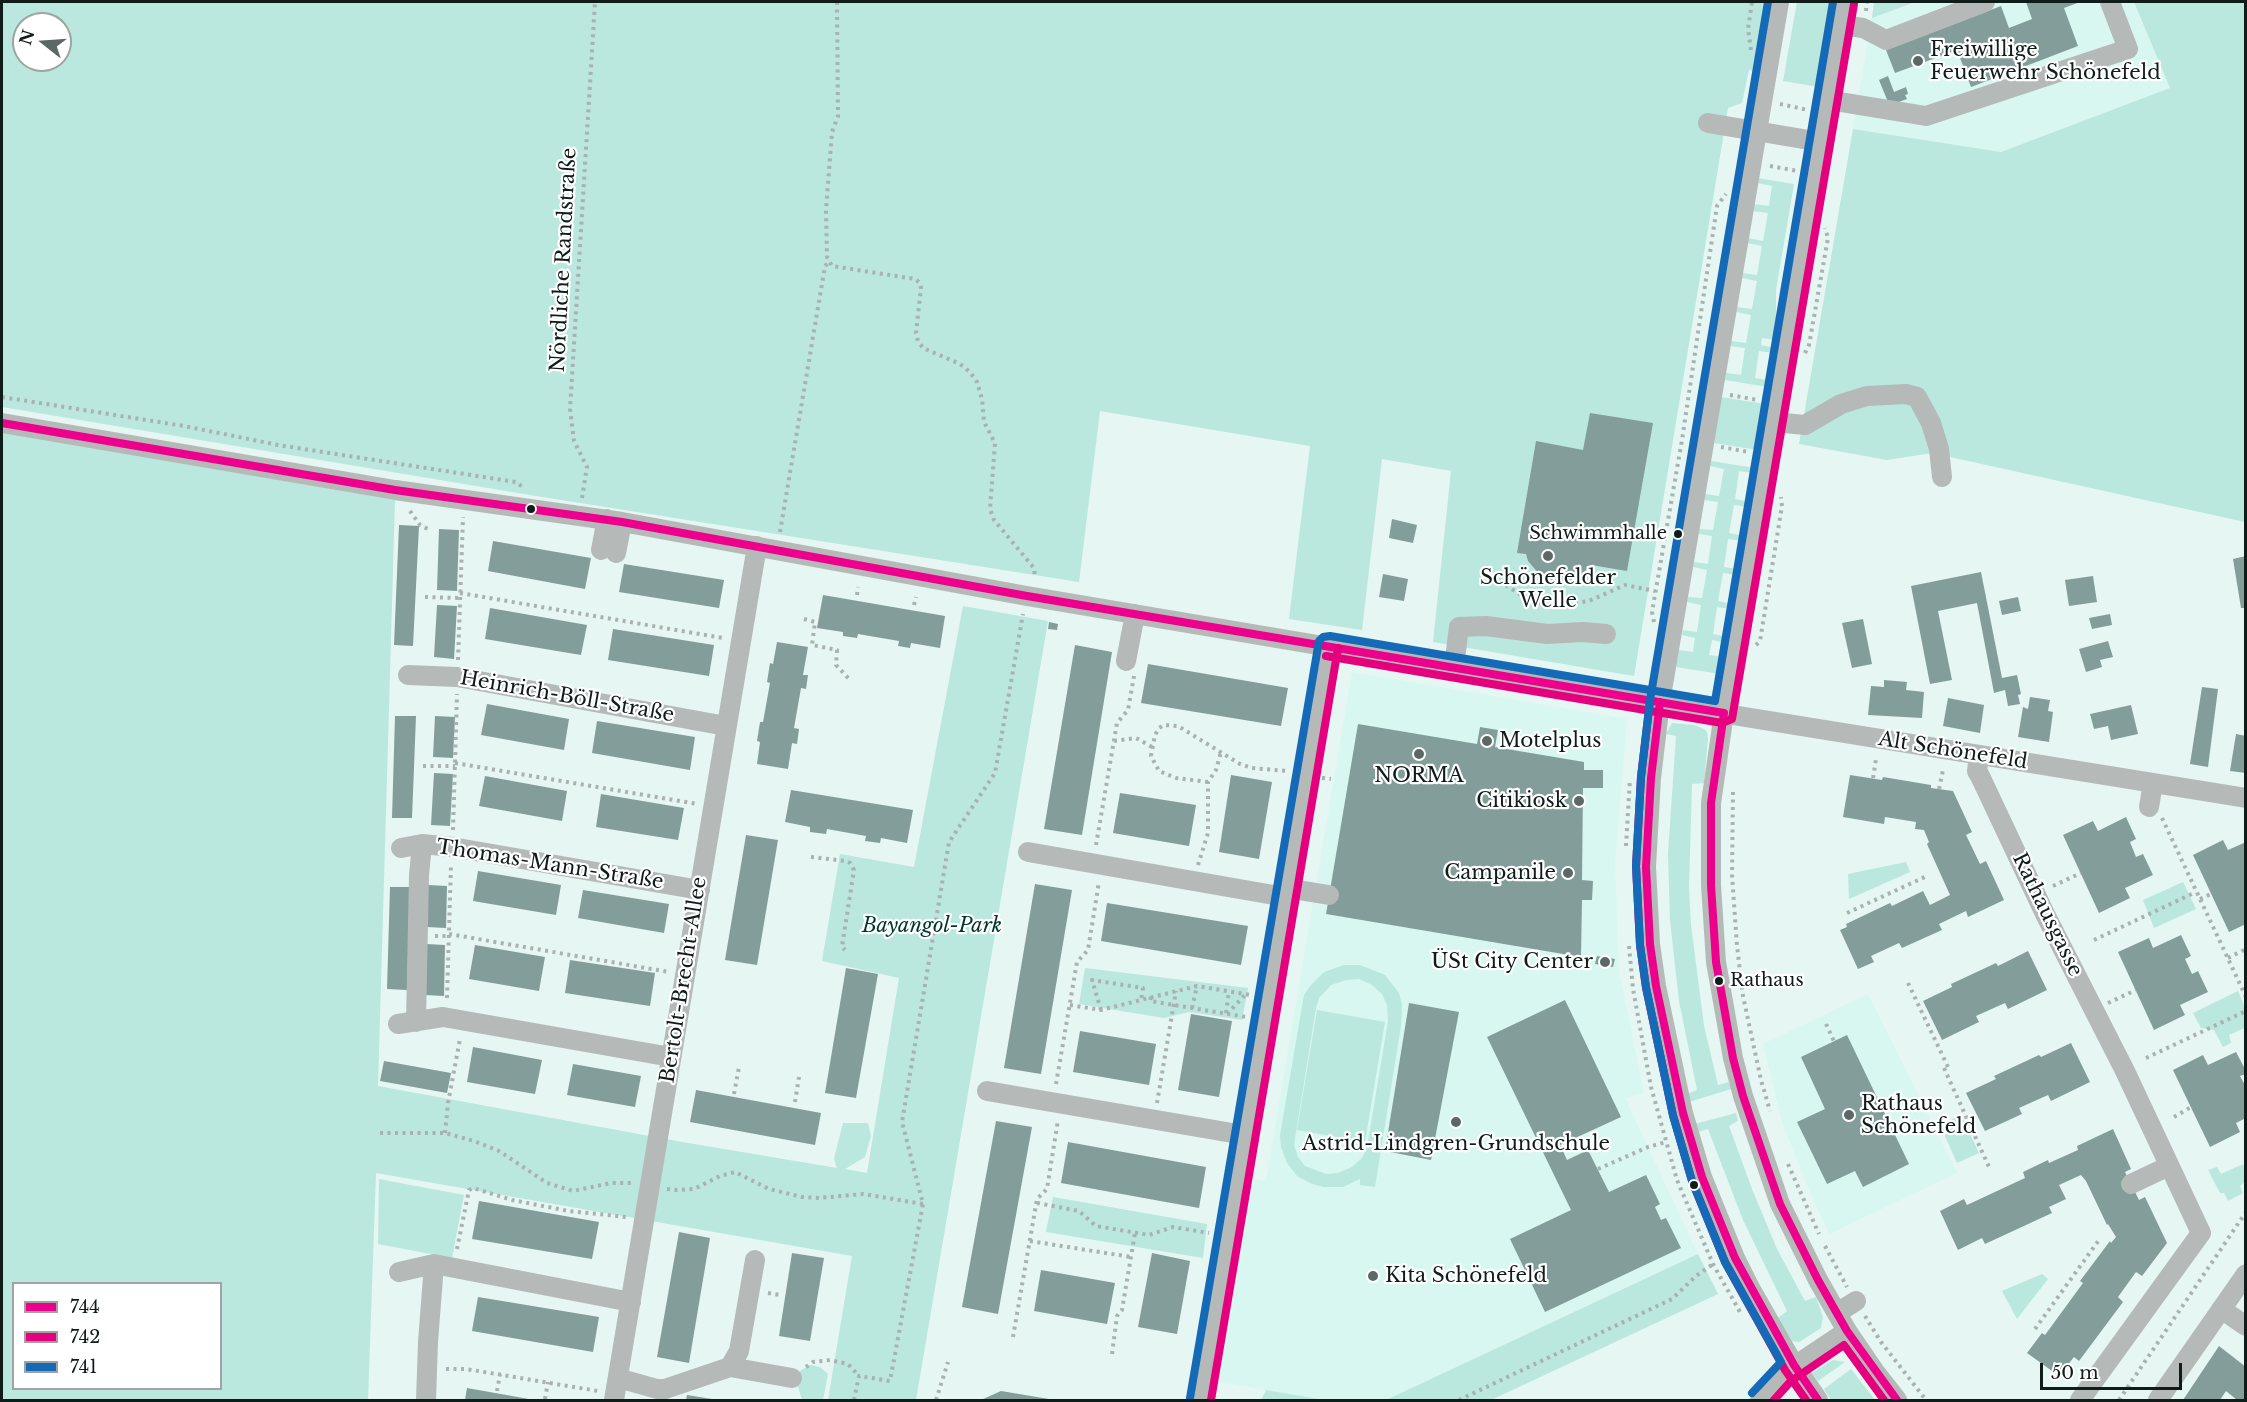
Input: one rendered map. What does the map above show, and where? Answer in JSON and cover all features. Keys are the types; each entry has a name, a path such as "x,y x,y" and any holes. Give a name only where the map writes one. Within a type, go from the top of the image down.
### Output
{"street":[{"path":"1779,2 1660,702 1651,778 1646,867 1650,944 1663,1020 1683,1113 1702,1177 1735,1258 1794,1365 1818,1401"},
{"path":"1844,2 1724,713 1711,803 1711,885 1716,962 1724,1018 1743,1096 1780,1204 1847,1331 1897,1401"},
{"path":"1840,25 1863,28 1886,40 1985,2"},
{"path":"1826,106 1926,116 2128,49 2110,2"},
{"path":"1708,123 1821,142"},
{"path":"1776,412 1804,425 1841,404 1867,396 1906,394 1917,398 1925,408 1931,423 1939,449 1942,477"},
{"name":"Alt Schönefeld","path":"2,423 387,489 614,521 1134,614 2246,798"},
{"path":"608,552 614,521"},
{"name":"Bertolt-Brecht-Allee","path":"607,1396 618,1378 740,642 767,548"},
{"path":"1130,668 1134,614"},
{"path":"1454,667 1459,627 1486,626 1547,634 1583,632 1606,634"},
{"path":"1200,1401 1328,646"},
{"name":"Heinrich-Böll-Straße","path":"415,675 457,677 726,726"},
{"name":"Rathausgasse","path":"1979,755 1977,771 2045,914 2126,1071 2201,1233 2080,1401"},
{"path":"2153,783 2154,810"},
{"path":"422,844 407,1023 454,1019 671,1058"},
{"name":"Thomas-Mann-Straße","path":"401,849 422,844 452,847 700,890"},
{"path":"1028,852 1195,880 1285,892 1329,895"},
{"path":"987,1091 1244,1135"},
{"path":"2131,1184 2169,1166"},
{"path":"730,1367 740,1351 755,1260"},
{"path":"399,1272 434,1264 631,1302"},
{"path":"426,1401 434,1264"},
{"path":"2158,1401 2246,1274"},
{"path":"1837,1313 1856,1301"},
{"path":"2222,1309 2246,1326"},
{"path":"1760,1401 1784,1372 1847,1331"},
{"path":"618,1378 657,1389 665,1389 730,1367 792,1378"}],"path":[{"name":"Nördliche Randstraße","path":"579,516 587,467 574,441 570,409 595,2"},
{"path":"837,2 838,116 832,132 826,210 827,257 832,266 915,279 920,283 916,333 918,341 923,348 960,364 977,382 982,399 984,422 995,442 990,509 994,520 1034,568 1036,597"},
{"path":"1762,101 1826,106"},
{"path":"1752,163 1815,174"},
{"path":"1652,612 1682,440 1717,206"},
{"path":"1809,345 1828,238"},
{"path":"767,548 825,266 829,262"},
{"path":"1690,388 1712,392 1776,412"},
{"path":"2,397 184,426 278,445 516,482 532,494"},
{"path":"1682,440 1768,455"},
{"path":"446,1133 454,1019 449,934 464,500"},
{"path":"1760,640 1782,506"},
{"path":"1493,577 1521,595 1550,607 1589,601 1625,585 1655,591"},
{"path":"856,595 858,587"},
{"path":"425,597 460,596 740,642"},
{"path":"914,605 916,597"},
{"path":"792,1378 795,1373 813,1362 830,1360 848,1364 858,1376 890,1381 923,1204 902,1122 949,842 995,773 1023,614"},
{"path":"804,619 815,622 812,645 837,650 836,665 850,680"},
{"path":"1013,1337 1037,1199 1047,1189 1070,1005 1077,962 1088,950 1114,741 1117,723 1128,710 1130,668"},
{"path":"1208,782 1176,778 1159,771 1151,756 1159,728 1170,724 1178,726 1252,768 1292,771"},
{"path":"1114,741 1136,738 1152,747"},
{"path":"1195,880 1208,833 1208,782 1216,770 1221,752"},
{"path":"1873,778 1876,759"},
{"path":"423,766 455,764 713,807"},
{"path":"1940,789 1943,770"},
{"path":"1734,790 1732,875 1737,946 1750,1030 1773,1118"},
{"path":"2154,810 2197,892 2246,997"},
{"path":"811,857 846,861 854,870 842,947 845,950"},
{"path":"2057,884 2081,873"},
{"path":"1847,913 1927,876"},
{"path":"2094,940 2197,892"},
{"path":"2200,899 2211,894"},
{"path":"449,934 685,974"},
{"path":"2228,957 2246,949"},
{"path":"1101,1010 1092,980 1143,988 1141,1000"},
{"path":"1908,983 1989,1167"},
{"path":"1070,1005 1101,1010 1197,986 1254,995"},
{"path":"1192,1008 1197,986"},
{"path":"2113,1001 2136,990"},
{"path":"1154,1120 1176,991"},
{"path":"1226,1014 1229,991"},
{"path":"1226,1014 1246,994"},
{"path":"1151,997 1150,1001 1250,1018"},
{"path":"2146,1058 2246,1011"},
{"path":"1826,1024 1834,1041"},
{"path":"734,1094 739,1067"},
{"path":"795,1102 799,1077"},
{"path":"2174,1117 2191,1107"},
{"path":"1598,1170 1648,1147 1666,1142"},
{"path":"1786,1157 1811,1219 1856,1301 1881,1342 1926,1401"},
{"path":"453,1268 469,1190 473,1188 512,1202 569,1213 617,1215 629,1218"},
{"path":"1037,1203 1079,1211 1096,1226 1135,1234 1149,1235 1173,1227 1213,1233"},
{"path":"2119,1401 2246,1212"},
{"path":"1112,1354 1117,1316 1122,1310 1135,1234"},
{"path":"2035,1329 2099,1240"},
{"path":"1030,1241 1131,1257"},
{"path":"1459,1401 1672,1299 1696,1276 1713,1264"},
{"path":"936,1401 948,1362"},
{"path":"427,1369 466,1369 500,1374 548,1382 607,1396"},
{"path":"497,1391 500,1374"},
{"path":"854,1401 858,1376"},
{"path":"545,1399 548,1382"}],"shaded area":[{"path":"1915,2 2134,2 2170,88 2001,152 1853,129 1872,18"},
{"path":"1352,672 1627,719 1615,864 1619,971 1644,1093 1625,1098 1698,1254 1386,1400 1324,1400 1220,1382 1254,1179 1266,1181"},
{"path":"1868,994 1957,1173 1829,1234 1782,1122 1763,1044"}],"green space":[{"path":"2,2 1768,2 1757,71 1749,70 1742,103 1728,108 1634,676 1433,642 1451,471 1382,459 1362,630 1289,619 1310,446 1100,411 1079,582 536,496 2,407"},
{"path":"1797,2 1834,2 1819,87 1783,81"},
{"path":"1874,2 1915,2 1872,18"},
{"path":"2134,2 2245,2 2245,522 1932,453 1887,460 1799,444 1853,129 2001,152 2170,88"},
{"path":"1758,178 1794,184 1776,290 1776,340 1762,338 1761,345 1775,348 1774,353 1759,351 1755,378 1769,380 1768,387 1725,380 1726,373 1741,375 1745,348 1730,346 1731,341 1746,343 1751,315 1736,312 1737,307 1752,309 1757,281 1742,278 1742,273 1757,275 1762,246 1747,243 1748,238 1763,241 1768,213 1753,211 1754,204 1769,206 1772,186 1757,183"},
{"path":"1721,397 1765,404 1758,450 1714,443"},
{"name":"Bayangol-Park","path":"2,432 395,500 378,1086 682,1142 837,1168 834,1159 843,1123 868,1123 871,1136 865,1157 845,1169 867,1173 899,978 822,961 840,854 914,867 963,606 1048,621 916,1400 828,1400 852,1256 376,1173 368,1400 2,1400"},
{"path":"1711,461 1755,468 1754,473 1739,471 1735,499 1749,502 1748,507 1734,505 1729,533 1744,536 1743,541 1728,539 1724,567 1738,569 1737,575 1723,573 1718,601 1732,604 1731,609 1717,607 1713,634 1727,637 1726,643 1712,640 1709,655 1723,657 1720,674 1676,667 1679,650 1693,652 1695,638 1682,635 1683,630 1697,632 1701,605 1687,602 1688,597 1702,598 1707,570 1693,567 1694,562 1708,564 1712,536 1699,534 1699,529 1713,530 1718,502 1704,500 1705,494 1719,496 1724,469 1710,466"},
{"path":"1672,723 1694,725 1707,732 1704,783 1692,784 1689,888 1691,925 1704,1026 1718,1085 1729,1082 1731,1089 1689,1102 1687,1094 1697,1090 1679,1001 1670,920 1668,854 1676,736 1666,734"},
{"path":"1906,862 1910,872 1849,899 1848,874"},
{"path":"2183,882 2196,909 2154,928 2143,900"},
{"path":"1344,965 1360,965 1385,975 1399,993 1402,1005 1401,1026 1375,1187 1360,1185 1360,1179 1343,1187 1324,1187 1312,1184 1297,1176 1287,1163 1281,1147 1280,1135 1304,995 1324,972","holes":["1359,979 1372,985 1382,994 1387,1005 1388,1021 1367,1147 1362,1158 1352,1167 1338,1173 1326,1174 1305,1166 1298,1157 1294,1145 1316,1008 1319,998 1331,985"]},
{"path":"1085,968 1248,988 1242,1020 1189,1012 1164,1018 1079,1004"},
{"path":"2238,991 2245,1008 2245,1028 2229,1035 2231,1043 2223,1047 2214,1030 2201,1028 2193,1013"},
{"path":"1317,1010 1385,1022 1365,1142 1297,1130"},
{"path":"1736,1113 1738,1121 1729,1126 1777,1249 1805,1301 1816,1297 1823,1317 1821,1328 1799,1342 1792,1341 1778,1318 1787,1311 1743,1220 1708,1129 1698,1132 1695,1124"},
{"path":"1961,1115 1979,1153 1957,1163 1940,1125"},
{"path":"2243,1164 2245,1182 2240,1186 2243,1193 2228,1201 2224,1193 2220,1193 2208,1170 2217,1167 2221,1174"},
{"path":"379,1179 464,1195 452,1258 378,1244"},
{"path":"1053,1197 1207,1224 1203,1258 1046,1232"},
{"path":"1698,1254 1718,1294 1491,1400 1386,1400"},
{"path":"2042,1274 2048,1279 2017,1319 2002,1291"},
{"path":"1833,1360 1845,1362 1818,1381 1812,1373"},
{"path":"810,1365 820,1367 828,1374 823,1400 802,1400 796,1380 800,1371"},
{"path":"1851,1369 1875,1400 1831,1400 1824,1389"},
{"path":"1266,1390 1324,1400 1261,1400"}],"building":[{"path":"2026,2 2080,2 2064,8 2078,46 1971,87 1957,50 1895,73 1886,50 2001,6 2009,28 2032,19"},
{"path":"1888,76 1894,92 1906,87 1907,99 1893,104 1892,101 1888,102 1879,80"},
{"name":"Schönefelder Welle","path":"1590,413 1653,423 1627,571 1591,565 1579,577 1572,580 1553,581 1539,574 1528,561 1526,554 1517,553 1536,441 1583,450"},
{"path":"1392,519 1417,525 1413,543 1389,538"},
{"path":"399,525 419,526 413,646 394,645"},
{"path":"439,529 459,530 457,591 437,590"},
{"path":"493,541 591,558 585,589 488,571"},
{"path":"2246,556 2246,608 2241,608 2233,559"},
{"path":"624,564 724,580 719,608 619,592"},
{"path":"1981,572 2002,678 2017,675 2021,694 2018,695 2020,704 2008,706 2005,690 1994,693 1977,603 1938,611 1952,680 1930,684 1911,586"},
{"path":"1383,574 1408,579 1404,601 1379,597"},
{"path":"2093,576 2097,602 2069,606 2065,580"},
{"path":"823,595 945,616 940,648 911,643 910,648 898,646 899,641 858,634 857,638 843,636 843,632 817,628"},
{"path":"2018,597 2021,611 2002,615 1999,601"},
{"path":"437,605 457,606 454,659 434,657"},
{"path":"490,608 587,625 581,655 485,639"},
{"path":"2110,614 2112,625 2092,629 2089,618"},
{"path":"1863,619 1872,664 1852,668 1842,623"},
{"path":"1049,622 1058,624 1057,630 1048,629"},
{"path":"613,629 714,645 709,676 608,660"},
{"path":"2108,641 2113,657 2100,660 2102,667 2086,672 2079,649"},
{"path":"777,642 808,647 803,675 808,675 806,689 801,688 794,728 799,729 797,744 792,743 788,769 757,764 760,722 763,722 770,683 767,682 770,663 773,664"},
{"path":"1075,645 1112,652 1082,835 1044,829"},
{"path":"1148,664 1288,688 1281,726 1141,703"},
{"path":"1884,680 1907,682 1906,690 1924,692 1922,718 1868,715 1871,686 1884,687"},
{"path":"2202,687 2218,689 2208,767 2190,764"},
{"path":"2030,697 2050,700 2048,711 2053,712 2049,742 2018,737 2023,707 2028,709"},
{"path":"1948,698 1984,705 1980,733 1943,726"},
{"path":"487,704 569,719 564,750 481,735"},
{"path":"2131,705 2138,734 2111,740 2108,726 2094,729 2090,714"},
{"path":"395,716 416,716 412,818 392,818"},
{"path":"435,716 455,717 453,758 433,757"},
{"path":"597,721 695,737 690,770 592,753"},
{"path":"1358,724 1477,744 1480,727 1498,730 1495,747 1584,762 1584,770 1603,770 1603,788 1583,788 1582,880 1593,881 1592,900 1582,900 1581,957 1326,914"},
{"path":"2236,734 2246,736 2246,773 2230,771"},
{"path":"434,773 453,774 450,826 431,825"},
{"path":"1231,775 1272,782 1259,859 1219,852"},
{"path":"1850,775 1882,780 1883,777 1953,791 1972,832 1966,835 1980,864 1986,861 2004,900 1968,917 1966,911 1939,924 1942,930 1902,948 1899,943 1871,956 1874,962 1858,969 1840,930 1847,927 1846,924 1890,903 1892,906 1923,891 1930,905 1950,895 1927,844 1929,842 1924,830 1915,829 1916,822 1885,817 1884,824 1843,817"},
{"path":"485,776 567,791 562,821 479,806"},
{"path":"791,790 913,810 907,843 881,838 880,843 865,841 866,836 827,829 826,834 810,832 810,827 785,822"},
{"path":"1120,793 1196,805 1189,846 1113,833"},
{"path":"601,794 684,808 678,840 596,827"},
{"path":"2126,817 2136,839 2130,842 2136,857 2143,854 2153,875 2125,888 2130,898 2099,913 2063,835 2093,821 2098,831"},
{"path":"746,835 778,840 757,965 725,960"},
{"path":"2223,840 2228,850 2246,842 2246,924 2229,932 2193,855"},
{"path":"478,871 561,885 556,915 473,901"},
{"path":"1035,884 1072,890 1041,1074 1004,1068"},
{"path":"428,885 447,886 446,928 427,927"},
{"path":"390,887 410,887 407,990 387,989"},
{"path":"583,890 669,904 664,933 578,918"},
{"path":"1107,903 1248,926 1241,965 1101,941"},
{"path":"2181,935 2191,956 2185,959 2192,974 2198,971 2208,992 2180,1005 2185,1015 2154,1030 2118,952 2149,938 2153,948"},
{"path":"426,944 445,945 444,996 425,995"},
{"path":"475,945 545,957 539,991 469,979"},
{"path":"2028,951 2047,990 2008,1009 2005,1003 1976,1016 1979,1022 1942,1040 1923,1001 1952,987 1951,984 1996,963 1998,966"},
{"name":"ÜSt City Center","path":"1597,956 1615,959 1613,967 1595,964"},
{"path":"570,960 655,973 650,1006 565,993"},
{"path":"846,968 878,974 856,1098 825,1093"},
{"path":"1565,1000 1621,1117 1560,1145 1567,1160 1588,1150 1609,1192 1646,1175 1660,1204 1655,1207 1661,1220 1666,1218 1681,1248 1545,1312 1510,1239 1571,1210 1487,1037"},
{"path":"1409,1003 1459,1012 1431,1160 1385,1151"},
{"path":"1191,1014 1232,1021 1219,1097 1178,1090"},
{"path":"1080,1031 1156,1044 1149,1085 1073,1072"},
{"name":"Rathaus Schönefeld","path":"1847,1035 1909,1164 1863,1187 1855,1171 1827,1184 1797,1122 1825,1109 1801,1057"},
{"path":"2071,1043 2090,1082 2051,1101 2048,1095 2019,1108 2022,1114 1985,1131 1966,1093 1996,1079 1994,1076"},
{"path":"473,1047 542,1060 535,1094 467,1082"},
{"path":"2236,1052 2246,1071 2246,1074 2240,1076 2246,1087 2246,1118 2236,1123 2240,1132 2210,1147 2173,1070 2203,1055 2208,1065"},
{"path":"384,1061 451,1073 447,1093 380,1081"},
{"path":"573,1064 641,1076 635,1107 567,1095"},
{"path":"696,1090 821,1113 815,1145 690,1122"},
{"path":"996,1121 1032,1127 998,1314 962,1307"},
{"path":"2113,1129 2131,1169 2125,1172 2139,1200 2145,1197 2167,1243 2142,1276 2136,1272 2118,1297 2123,1302 2079,1361 2074,1357 2059,1376 2027,1353 2042,1333 2045,1335 2083,1283 2080,1281 2110,1241 2111,1243 2116,1237 2107,1225 2086,1181 2081,1175 2059,1185 2066,1199 2049,1207 2052,1213 1985,1244 1982,1238 1958,1250 1940,1211 1964,1199 1967,1205 2025,1178 2023,1172 2048,1160 2049,1163 2078,1150 2077,1146"},
{"path":"1068,1142 1206,1167 1199,1208 1061,1183"},
{"path":"479,1201 599,1222 592,1259 472,1239"},
{"path":"679,1232 710,1238 689,1363 657,1357"},
{"path":"792,1253 824,1258 810,1341 779,1336"},
{"path":"1152,1253 1190,1261 1177,1334 1138,1327"},
{"path":"1041,1270 1115,1283 1107,1324 1034,1311"},
{"path":"478,1297 599,1317 593,1352 472,1331"},
{"path":"2219,1346 2246,1367 2246,1400 2237,1400 2226,1391 2220,1400 2183,1400"},
{"path":"467,1388 529,1399 529,1400 465,1400"},
{"path":"1001,1391 1049,1399 1049,1400 981,1400"},
{"path":"687,1395 712,1399 712,1400 686,1400"}],"transit line":[{"name":"741","path":"1752,1393 1781,1362 1725,1262 1692,1181 1673,1116 1646,987 1640,945 1636,866 1641,777 1650,700 1768,2"},
{"name":"741","path":"1190,1398 1319,641 1323,637 1330,636 1715,701 1833,2"},
{"name":"742","path":"1326,656 1722,723 1732,719 1854,4"},
{"name":"744","path":"2,423 395,490 622,522 1027,596 1724,713 1711,803 1711,885 1716,962 1733,1058 1743,1096 1780,1204 1818,1280 1847,1331 1897,1400"},
{"name":"742","path":"1211,1400 1338,648"},
{"name":"742","path":"1650,701 1641,777 1636,866 1640,945 1646,988 1673,1115 1692,1181 1725,1262 1785,1370 1806,1400"},
{"name":"744","path":"1660,702 1651,778 1646,867 1650,944 1656,986 1683,1113 1702,1177 1735,1258 1794,1365 1818,1400"},
{"name":"742","path":"1774,1400 1791,1381 1844,1345 1884,1400"}],"place":[{"name":"Freiwillige Feuerwehr Schönefeld","path":"1918,61"},
{"name":"Schwimmhalle","path":"1678,534"},
{"name":"Schönefelder Welle","path":"1548,556"},
{"name":"Motelplus","path":"1487,741"},
{"name":"NORMA","path":"1419,754"},
{"name":"Citikiosk","path":"1579,801"},
{"name":"Campanile","path":"1568,873"},
{"name":"ÜSt City Center","path":"1605,962"},
{"name":"Rathaus","path":"1719,981"},
{"name":"Rathaus Schönefeld","path":"1849,1115"},
{"name":"Astrid-Lindgren-Grundschule","path":"1456,1122"},
{"name":"Kita Schönefeld","path":"1373,1276"}]}
